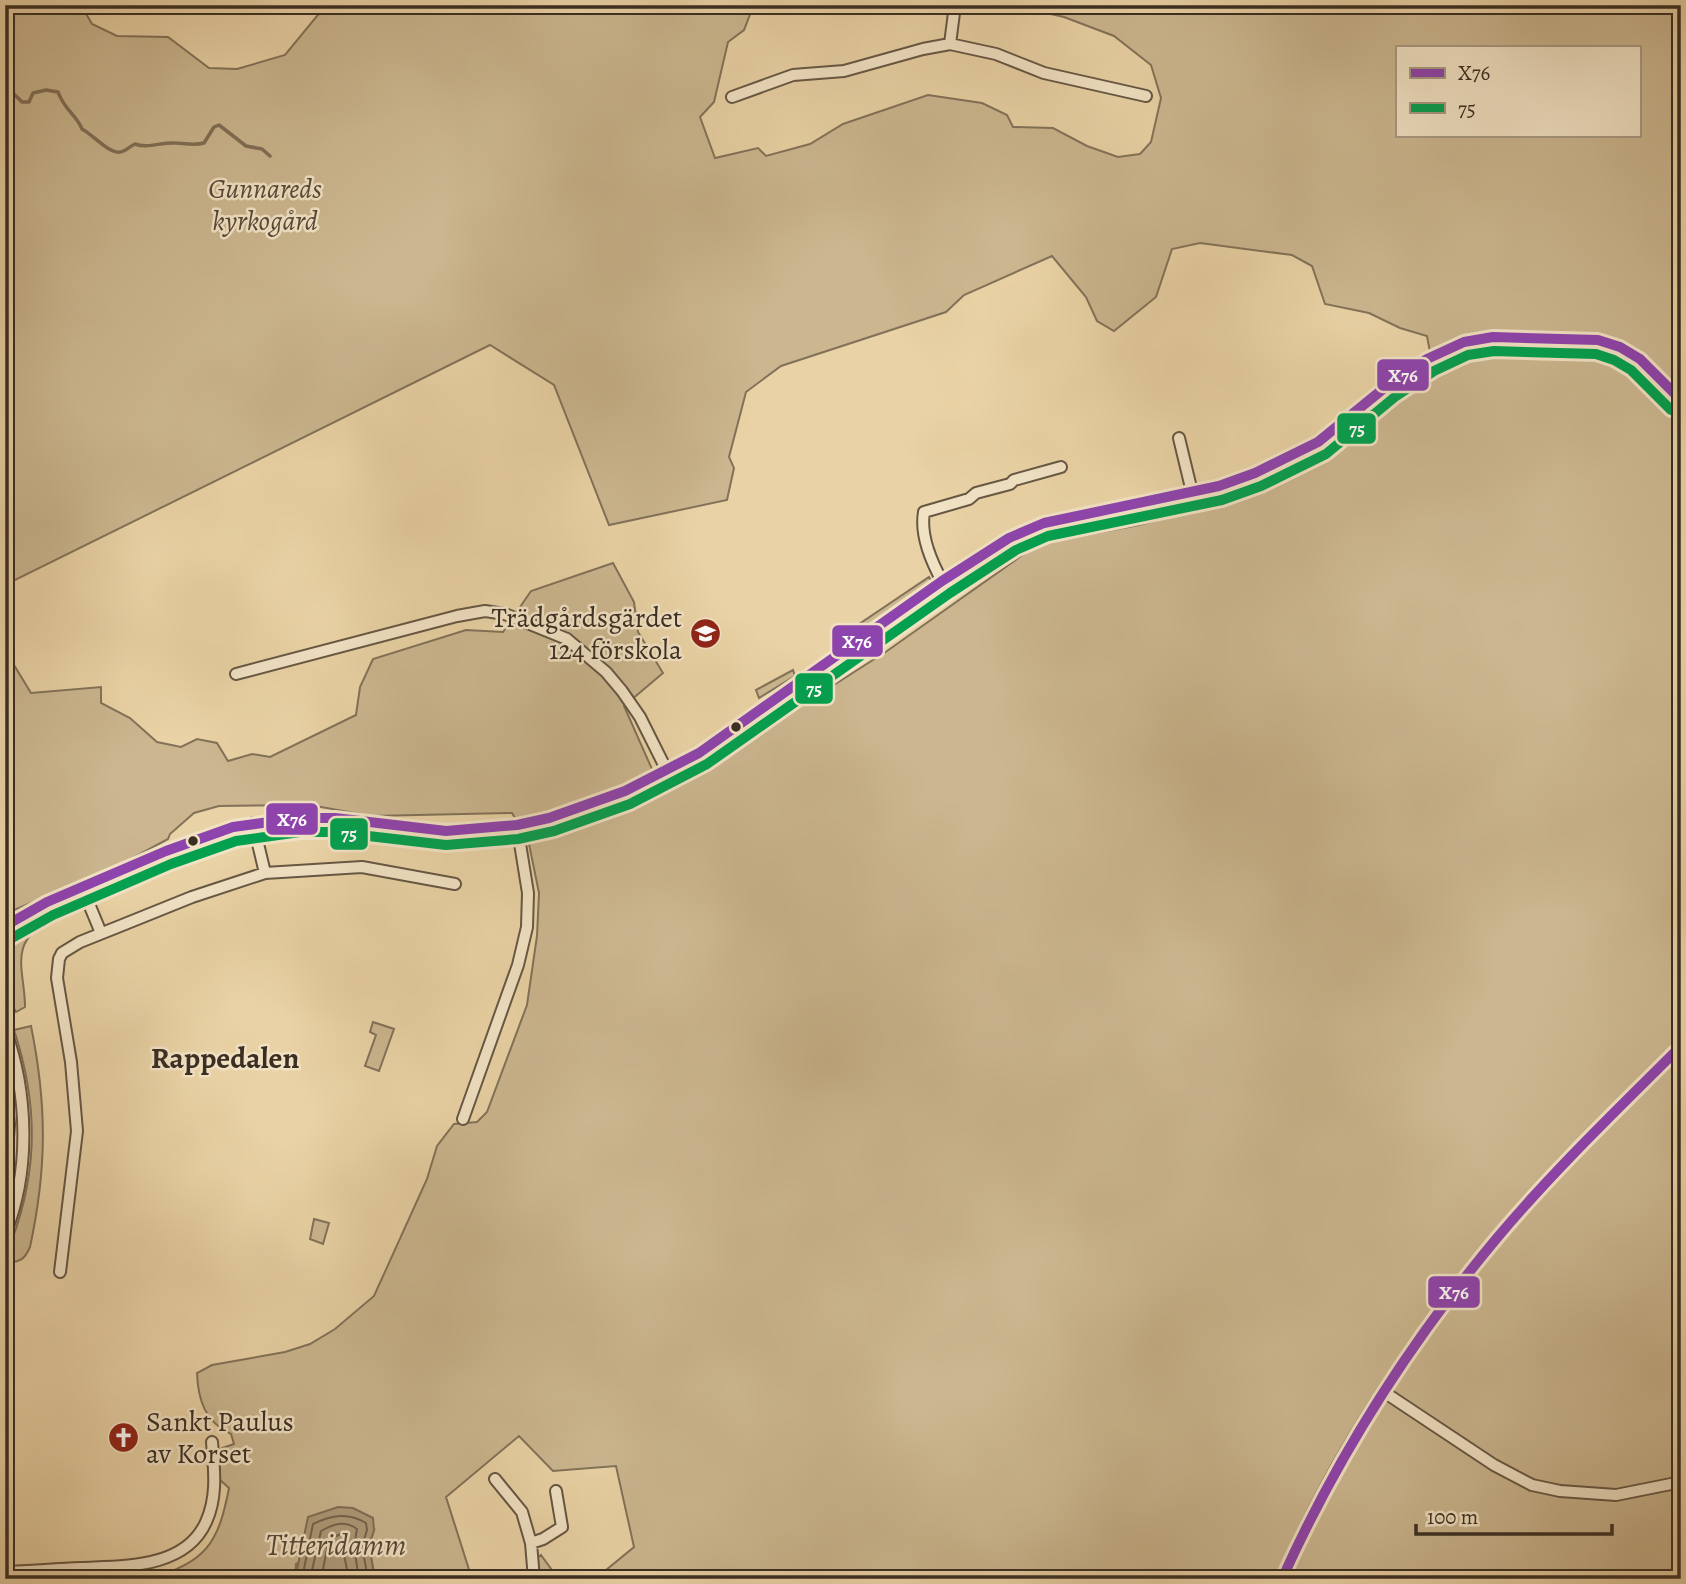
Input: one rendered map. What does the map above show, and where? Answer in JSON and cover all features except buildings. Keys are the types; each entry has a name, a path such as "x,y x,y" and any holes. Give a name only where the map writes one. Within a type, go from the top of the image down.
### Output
{"street":[{"path":"950,44 955,5"},
{"path":"732,97 793,75 844,71 923,48 950,44 996,54 1044,73 1146,96"},
{"path":"5,926 47,902 193,840 233,827 299,818 335,818 446,831 517,825 625,791 667,771 737,727 1009,538 1044,523 1219,486 1255,473 1318,442 1388,385 1427,359 1464,342 1493,337 1598,340 1620,347 1640,359 1681,400"},
{"path":"1179,438 1192,492"},
{"path":"942,582 928,549 922,522 924,512 969,499 976,493 1010,484 1014,480 1061,467"},
{"path":"236,674 457,616 485,611 505,614 567,639 606,672 640,717 667,771"},
{"path":"253,823 265,873"},
{"path":"463,1119 518,965 527,927 528,893 517,825"},
{"path":"60,1272 76,1131 71,1062 56,968 58,959 66,949 192,897 265,873 362,867 455,884"},
{"path":"82,887 101,933"},
{"path":"5,1029 19,1080 22,1151 18,1191 5,1234"},
{"path":"1282,1579 1319,1500 1384,1391 1447,1302 1498,1237 1584,1144 1681,1046"},
{"path":"5,1087 9,1124 5,1179"},
{"path":"1384,1391 1494,1465 1532,1485 1560,1491 1616,1495 1681,1482"},
{"path":"5,1572 121,1567 151,1563 179,1550 194,1540 206,1522 215,1490 212,1442"},
{"path":"495,1479 522,1512 531,1543 534,1579"},
{"path":"531,1543 562,1527 556,1491"}],"green space":[{"name":"Gunnareds kyrkogård","path":"5,5 81,5 92,24 117,36 168,37 209,68 237,69 285,55 326,5 769,5 751,12 744,30 728,42 714,102 700,117 715,158 758,148 766,156 810,144 843,124 928,95 982,103 1007,115 1013,127 1053,128 1087,146 1118,157 1140,154 1151,142 1161,98 1151,65 1114,36 1064,17 1011,5 1681,5 1681,1579 595,1579 634,1547 616,1466 553,1471 519,1436 446,1497 472,1579 375,1579 369,1546 374,1530 296,1564 295,1579 150,1579 197,1557 214,1537 225,1508 229,1488 218,1478 218,1461 222,1448 234,1444 231,1434 209,1417 201,1401 197,1373 212,1365 285,1352 310,1344 335,1329 374,1296 427,1179 437,1146 454,1124 477,1122 487,1112 527,1005 537,936 539,893 528,839 512,813 371,816 310,805 219,806 194,813 170,834 168,839 120,865 5,914 5,664 14,665 31,693 101,687 101,703 130,718 157,742 181,747 197,739 217,743 228,761 252,754 270,757 356,715 360,687 373,659 466,630 503,632 531,591 613,563 634,602 638,632 663,673 624,706 663,794 887,651 1038,544 1139,525 1195,510 1260,487 1327,457 1433,368 1427,336 1400,328 1369,313 1325,304 1312,266 1292,255 1200,243 1172,249 1156,297 1114,331 1097,321 1086,297 1052,256 964,295 946,312 781,366 746,392 729,457 734,468 727,500 609,525 554,385 490,345 5,585"},
{"path":"929,577 929,583 841,644 838,643 837,639"},
{"path":"793,670 795,676 759,698 756,690"},
{"path":"310,825 371,828 438,836 437,844 334,832 265,834 272,828"},
{"path":"135,878 137,885 96,901 95,894 105,887"},
{"path":"68,901 78,903 79,908 36,930 23,948 21,959 25,1007 16,1012 12,1005 6,1014 5,939"},
{"path":"373,1022 394,1029 379,1071 365,1066 376,1035 370,1032"},
{"path":"31,1026 42,1110 40,1190 30,1247 21,1260 10,1262 5,1261 5,1257 24,1201 32,1145 28,1088 14,1030"},
{"path":"11,1171 15,1171 14,1185 5,1221 5,1199"},
{"path":"314,1219 329,1223 323,1244 310,1239"},
{"path":"541,1555 557,1577 540,1579 537,1558"}],"water":[{"name":"Titteridamm","path":"338,1507 353,1508 373,1518 374,1530 369,1546 375,1579 295,1579 308,1517"}],"waterway":[{"path":"5,85 22,102 29,102 33,93 46,90 58,92 82,129 116,152 124,151 135,144 145,146 204,143 214,127 219,125 246,146 262,149 270,156"}],"transit line":[{"name":"X76","path":"5,926 47,902 166,851 233,827 299,818 335,818 446,831 517,825 549,818 625,791 699,753 942,581 1009,538 1044,523 1219,486 1255,473 1318,442 1388,385 1427,359 1464,342 1493,337 1598,340 1620,347 1640,359 1681,400"},
{"name":"75","path":"12,938 53,915 171,864 236,841 300,832 334,832 446,845 518,839 554,831 630,804 707,764 950,593 1016,550 1048,536 1222,500 1261,486 1326,454 1396,396 1434,371 1468,355 1494,351 1596,354 1631,370 1671,410"},
{"name":"X76","path":"1282,1579 1327,1488 1378,1401 1465,1277 1541,1188 1681,1046"}],"place":[{"name":"Trädgårdsgärdet 124 förskola","path":"705,634"},
{"name":"Sankt Paulus av Korset","path":"123,1438"}],"district":[{"name":"Rappedalen","path":"225,1058"}]}
